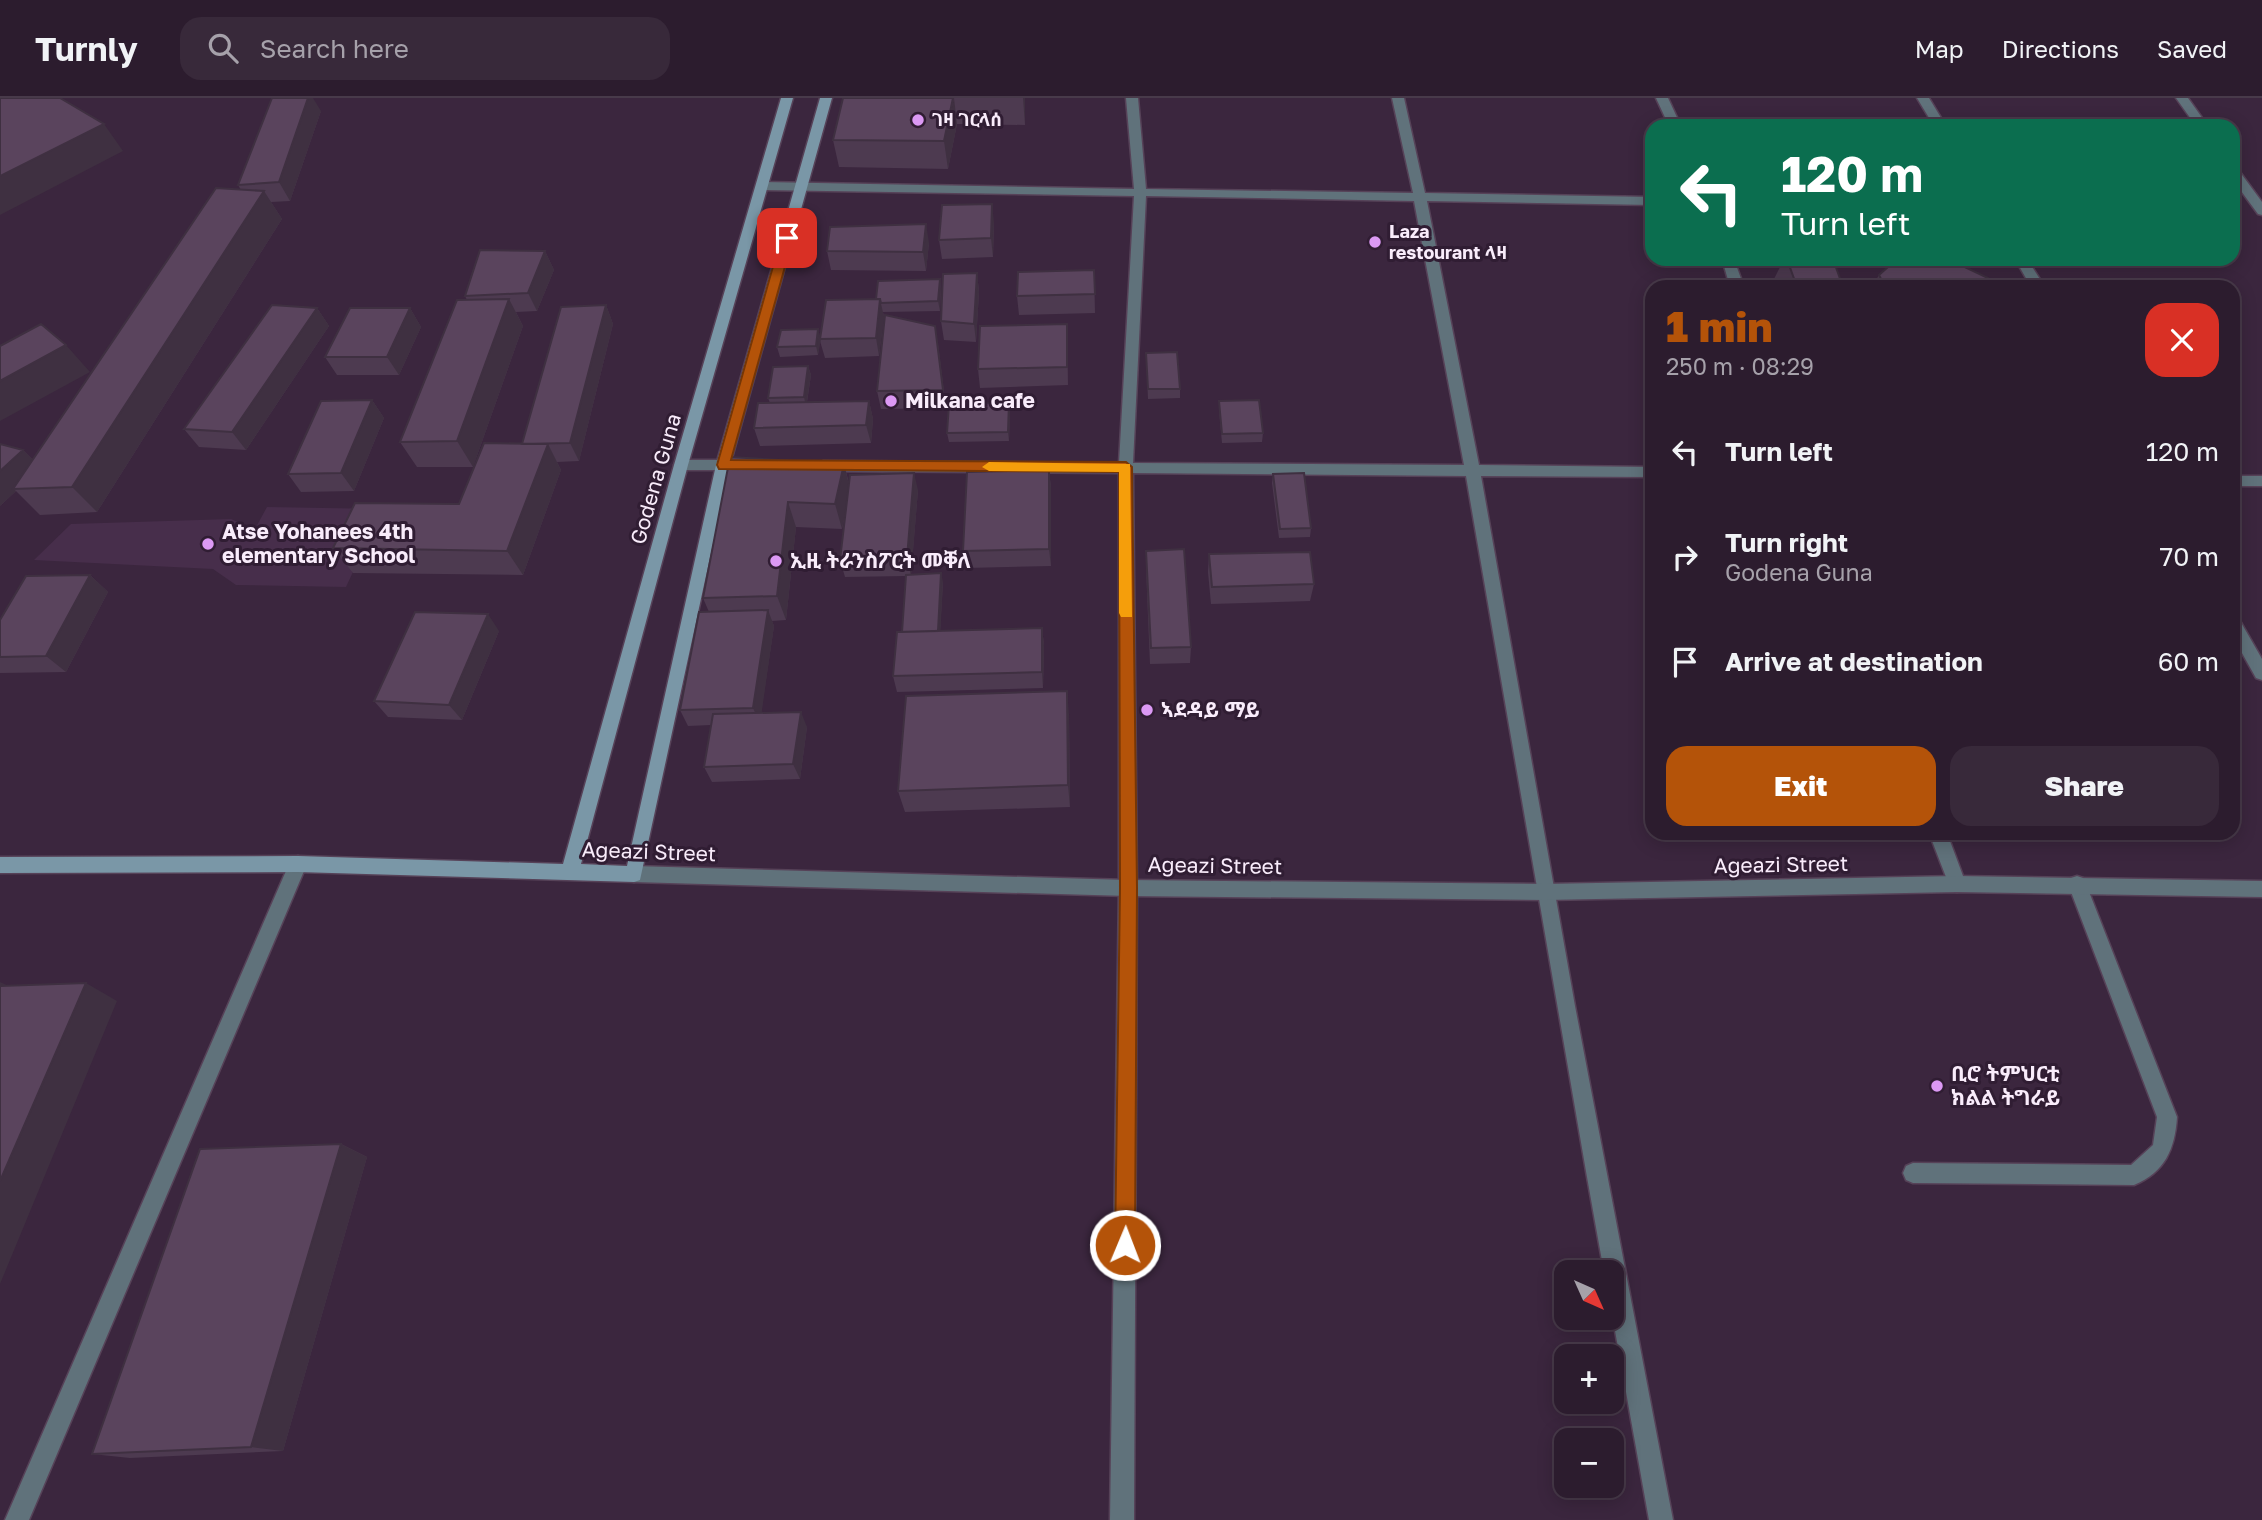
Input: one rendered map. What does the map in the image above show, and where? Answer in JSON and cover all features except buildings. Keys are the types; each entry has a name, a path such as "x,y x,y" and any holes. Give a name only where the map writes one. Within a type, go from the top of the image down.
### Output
{"main road":[{"name":"Godena Guna","path":"569,873 681,465 764,186 787,98"},
{"path":"634,874 723,465 826,98"},
{"name":"Ageazi Street","path":"0,865 298,864 634,874"}],"street":[{"path":"1132,98 1140,192 1126,467 1128,888 1122,1520 1133,1520"},
{"path":"1398,98 1421,198 1661,1520"},
{"path":"1662,98 1672,119"},
{"path":"1923,98 1936,119"},
{"path":"2182,98 2197,119"},
{"path":"2240,179 2258,200 2262,211"},
{"path":"764,186 1645,201"},
{"path":"2240,200 2258,200"},
{"path":"681,465 751,465"},
{"path":"807,466 1645,472"},
{"path":"2240,481 2262,481"},
{"path":"2240,635 2262,673"},
{"path":"1941,840 1957,884"},
{"path":"17,1520 298,864"},
{"name":"Ageazi Street","path":"634,874 1128,888 1545,892 1957,884 2262,889"},
{"path":"1913,1173 2134,1175 2158,1160 2165,1141 2167,1117 2077,884"}],"shaded area":[{"name":"Atse Yohanees 4th elementary School","path":"267,507 382,509 346,587 236,585 213,569 34,560 71,524 231,519 255,529"}],"slow traffic":[{"path":"989,467 1126,467 1127,613"}],"place":[{"name":"ገዛ ገርላሰ","path":"918,120"},
{"name":"Laza restourant ላዛ","path":"1375,242"},
{"name":"Milkana cafe","path":"891,401"},
{"name":"Atse Yohanees 4th elementary School","path":"208,544"},
{"name":"ኢዚ ትራንስፖርት መቐለ","path":"776,561"},
{"name":"ኣደዳይ ማይ","path":"1147,710"},
{"name":"ቢሮ ትምህርቲ ክልል ትግራይ","path":"1937,1086"}],"route":[{"path":"787,238 723,465 1126,467 1128,888 1125,1245"}]}
